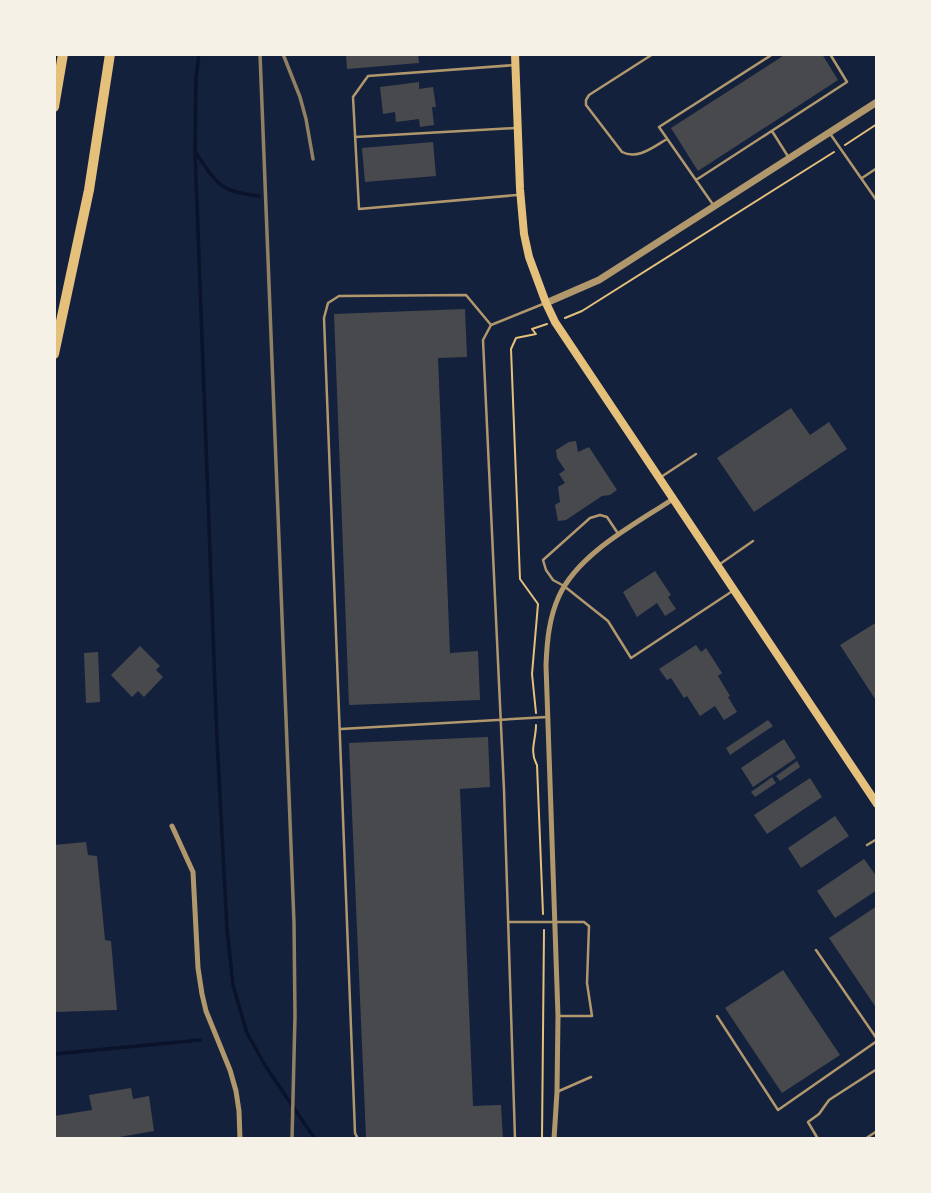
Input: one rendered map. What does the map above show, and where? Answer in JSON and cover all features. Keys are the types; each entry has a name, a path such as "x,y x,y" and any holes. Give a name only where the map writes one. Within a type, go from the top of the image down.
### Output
{"highway":[{"path":"54,107 63,54"},
{"path":"54,354 89,190 110,54"}],"main road":[{"path":"515,54 524,234 529,257 546,303 561,332 877,804"}],"street":[{"path":"546,303 599,280 877,102"},
{"path":"554,1139 558,1016 547,717 547,641 553,611 564,586 584,562 673,499"},
{"path":"172,826 193,872 202,994 236,1091 240,1139"}],"lane":[{"path":"653,54 589,95 586,105 622,152 630,156 639,155 667,139"},
{"path":"714,206 659,127 773,54"},
{"path":"696,180 847,82 830,54"},
{"path":"516,65 368,76 352,97 359,209 521,194"},
{"path":"355,137 518,128"},
{"path":"772,131 789,158"},
{"path":"830,132 877,201"},
{"path":"862,178 877,168"},
{"path":"358,1139 355,1133 324,318 328,303 339,296 466,295 491,325"},
{"path":"515,1139 501,721 483,340 491,325 546,303"},
{"path":"659,479 696,454"},
{"path":"619,535 607,517 600,515 590,518 544,560 546,570 553,580 608,621 631,658 734,590"},
{"path":"717,566 753,541"},
{"path":"340,729 547,717"},
{"path":"867,845 877,839"},
{"path":"508,922 584,922 589,926 587,982 592,1016 558,1016"},
{"path":"717,1016 778,1110 877,1040 816,950"},
{"path":"818,1139 808,1122 829,1100 877,1069"},
{"path":"557,1092 591,1077"},
{"path":"864,1139 877,1131"}],"building":[{"path":"346,54 418,54 419,63 347,69"},
{"path":"786,54 822,54 838,80 698,171 671,128"},
{"path":"419,82 419,89 433,87 436,107 432,107 434,125 420,127 419,119 396,122 395,112 383,114 380,87"},
{"path":"433,142 436,176 365,182 362,148"},
{"path":"465,309 467,357 438,358 450,653 478,651 480,700 349,705 334,314"},
{"path":"791,408 810,435 829,422 847,449 754,512 717,458"},
{"path":"576,441 578,452 589,447 617,490 602,496 566,520 558,521 555,505 560,502 558,487 565,483 559,474 565,470 557,458 556,450"},
{"path":"655,571 671,595 668,597 676,609 665,616 657,603 637,617 623,592"},
{"path":"877,622 877,702 840,645"},
{"path":"696,645 701,652 706,648 722,673 718,676 737,712 724,720 715,706 700,716 687,696 684,698 671,678 667,680 659,669"},
{"path":"140,646 160,666 156,670 163,677 144,697 138,691 132,697 111,675"},
{"path":"98,652 100,702 86,703 84,653"},
{"path":"768,720 773,726 730,755 726,748"},
{"path":"488,737 490,787 460,789 473,1106 501,1105 503,1139 367,1139 349,743"},
{"path":"784,739 796,758 753,787 741,768"},
{"path":"797,761 800,767 780,781 776,776"},
{"path":"772,777 776,783 755,797 751,792"},
{"path":"810,778 822,797 767,834 754,815"},
{"path":"835,816 849,836 801,868 788,848"},
{"path":"86,842 88,855 97,856 105,940 111,941 117,1010 54,1012 54,845"},
{"path":"864,859 877,877 877,890 835,918 817,891"},
{"path":"877,906 877,1009 829,938"},
{"path":"783,970 840,1055 782,1093 725,1008"},
{"path":"131,1088 133,1099 149,1096 154,1131 108,1139 54,1139 54,1116 92,1110 89,1095"}],"waterway":[{"path":"199,54 195,151 217,740 227,929 233,985 247,1033 266,1067 315,1139"},
{"path":"196,153 221,185 236,192 259,196"},
{"path":"54,1054 200,1040"}],"railway":[{"path":"260,54 294,923 292,1139"},
{"path":"283,54 300,97 313,159"}]}
